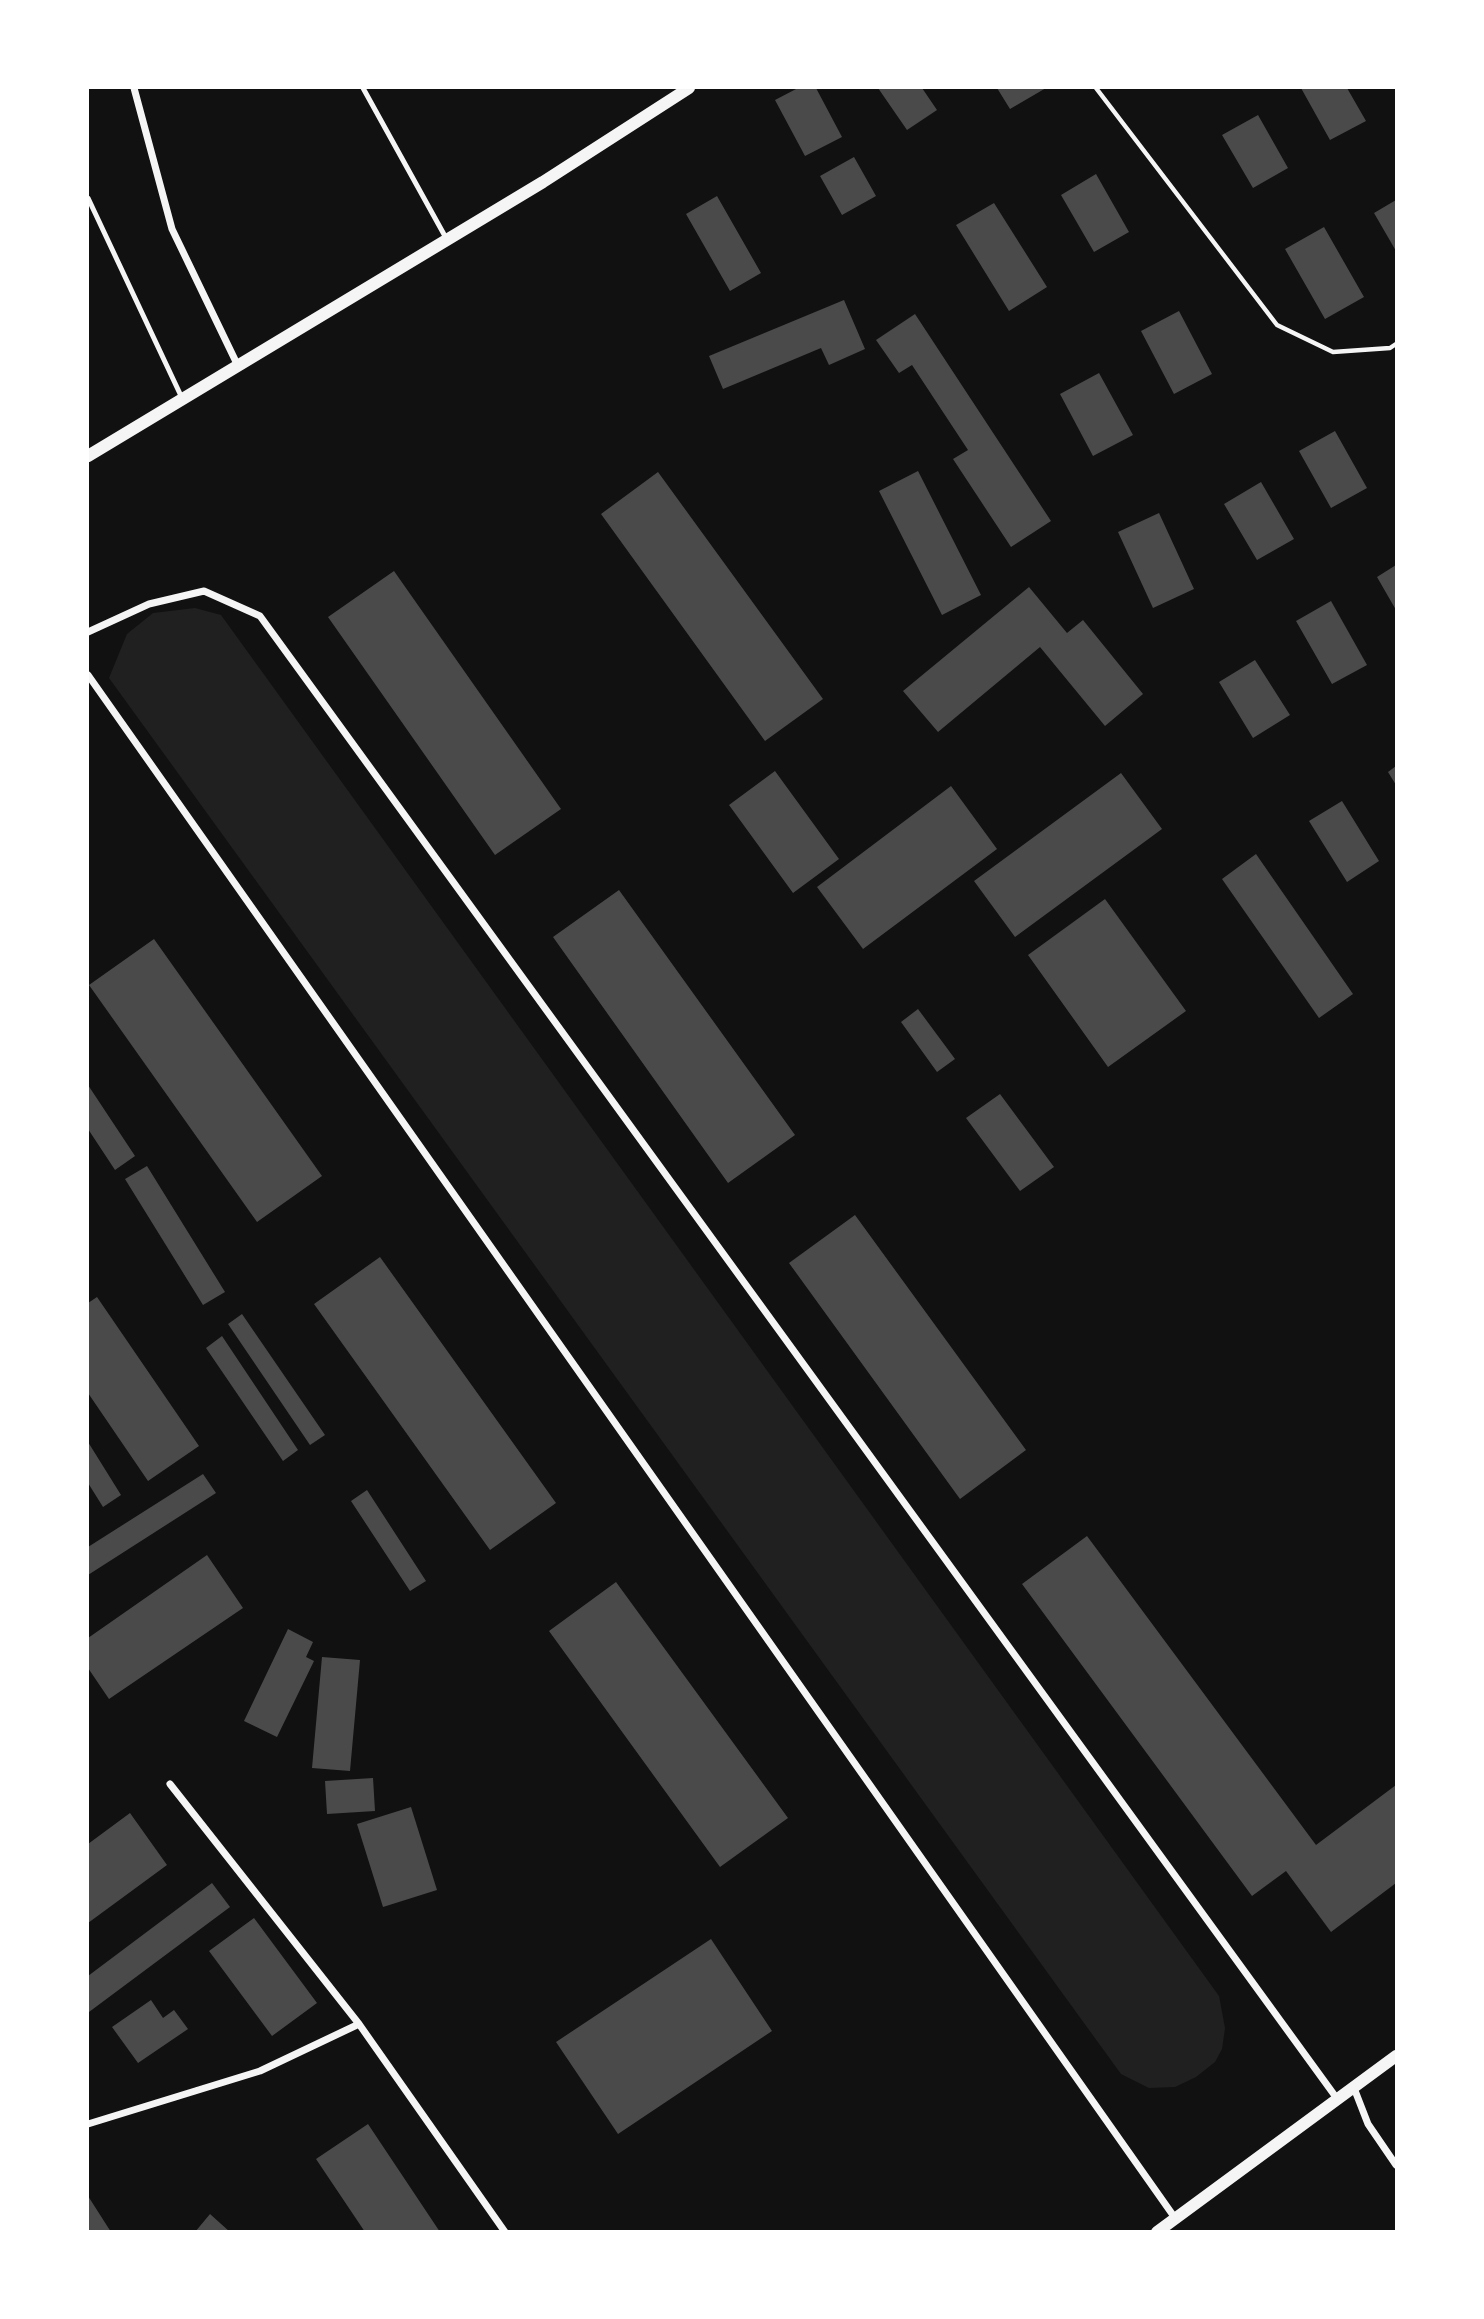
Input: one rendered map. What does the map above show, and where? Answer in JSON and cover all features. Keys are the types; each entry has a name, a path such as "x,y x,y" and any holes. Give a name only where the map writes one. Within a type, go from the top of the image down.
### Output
{"street":[{"path":"134,88 172,229 238,366"},
{"path":"88,456 542,182 689,88"},
{"path":"88,632 149,604 204,591 260,616 1338,2100"},
{"path":"88,675 1175,2218"},
{"path":"170,1784 359,2024 505,2231"},
{"path":"88,2124 260,2071 359,2024"},
{"path":"1157,2231 1396,2056"},
{"path":"1354,2088 1368,2124 1396,2165"}],"lane":[{"path":"363,88 447,240"},
{"path":"88,198 183,399"}],"path":[{"path":"1096,88 1277,325 1333,352 1390,348 1396,344"}],"shaded area":[{"path":"195,608 221,615 1219,1996 1225,2028 1222,2049 1215,2062 1196,2077 1175,2087 1149,2088 1121,2074 109,678 127,634 153,613"}],"building":[{"path":"798,88 816,88 842,137 805,156 775,100"},
{"path":"878,88 922,88 937,110 907,130"},
{"path":"997,88 1046,88 1010,109"},
{"path":"1301,88 1347,88 1366,121 1330,140"},
{"path":"1258,115 1288,168 1253,188 1222,135"},
{"path":"854,157 876,196 842,215 820,176"},
{"path":"1096,174 1129,232 1094,252 1061,195"},
{"path":"717,196 761,273 730,291 686,214"},
{"path":"1396,200 1396,251 1374,213"},
{"path":"994,203 1047,287 1009,311 956,225"},
{"path":"1324,227 1364,297 1325,319 1285,249"},
{"path":"844,300 865,349 829,365 821,348 723,389 709,356"},
{"path":"1179,311 1212,374 1174,394 1141,331"},
{"path":"915,314 1051,521 1011,547 953,459 968,450 912,365 899,373 876,340"},
{"path":"1099,373 1133,435 1093,456 1060,394"},
{"path":"1335,431 1367,488 1331,508 1299,451"},
{"path":"918,471 981,595 942,615 879,491"},
{"path":"658,472 823,699 765,741 601,514"},
{"path":"1261,482 1294,539 1257,560 1224,504"},
{"path":"1159,513 1194,589 1153,608 1118,532"},
{"path":"1396,565 1396,610 1377,577"},
{"path":"394,571 561,809 495,855 328,617"},
{"path":"1029,587 1067,633 1083,620 1143,694 1105,726 1040,647 938,732 903,691"},
{"path":"1331,601 1367,665 1332,684 1296,621"},
{"path":"1255,660 1290,715 1253,738 1219,682"},
{"path":"1396,766 1396,785 1388,772"},
{"path":"775,771 839,859 793,893 729,805"},
{"path":"1121,773 1162,829 1015,937 974,881"},
{"path":"951,786 997,849 863,949 817,887"},
{"path":"1342,801 1379,861 1347,882 1309,821"},
{"path":"1256,854 1353,994 1319,1018 1222,879"},
{"path":"619,890 795,1135 728,1183 553,937"},
{"path":"1105,899 1186,1011 1108,1067 1028,955"},
{"path":"154,939 322,1176 257,1222 89,985"},
{"path":"918,1009 955,1059 937,1072 901,1022"},
{"path":"88,1085 135,1156 115,1170 88,1129"},
{"path":"1000,1094 1054,1167 1020,1191 966,1118"},
{"path":"147,1166 225,1292 203,1305 125,1179"},
{"path":"855,1215 1026,1450 960,1499 789,1263"},
{"path":"380,1257 556,1503 490,1550 314,1304"},
{"path":"97,1297 199,1446 148,1481 88,1393 88,1303"},
{"path":"242,1314 325,1435 310,1445 228,1324"},
{"path":"222,1336 298,1450 283,1461 206,1348"},
{"path":"88,1442 121,1495 103,1507 88,1483"},
{"path":"203,1474 216,1493 88,1575 88,1547"},
{"path":"367,1490 426,1581 410,1591 351,1501"},
{"path":"1087,1536 1316,1845 1396,1785 1396,1883 1331,1932 1286,1871 1252,1896 1022,1584"},
{"path":"207,1555 243,1608 109,1699 88,1668 88,1638"},
{"path":"616,1582 788,1818 720,1867 549,1631"},
{"path":"288,1629 313,1642 306,1657 314,1661 277,1737 244,1721"},
{"path":"322,1657 360,1660 350,1771 312,1768"},
{"path":"373,1778 375,1811 327,1814 325,1781"},
{"path":"411,1807 437,1890 383,1907 357,1824"},
{"path":"130,1813 167,1865 88,1923 88,1844"},
{"path":"212,1883 230,1907 89,2012 88,1976"},
{"path":"254,1918 317,2003 272,2036 209,1951"},
{"path":"711,1939 772,2031 618,2134 556,2042"},
{"path":"151,2000 163,2018 174,2010 188,2029 138,2063 112,2027"},
{"path":"368,2124 440,2232 365,2232 316,2159"},
{"path":"88,2196 111,2232 88,2232"},
{"path":"210,2214 230,2232 195,2232"}]}
